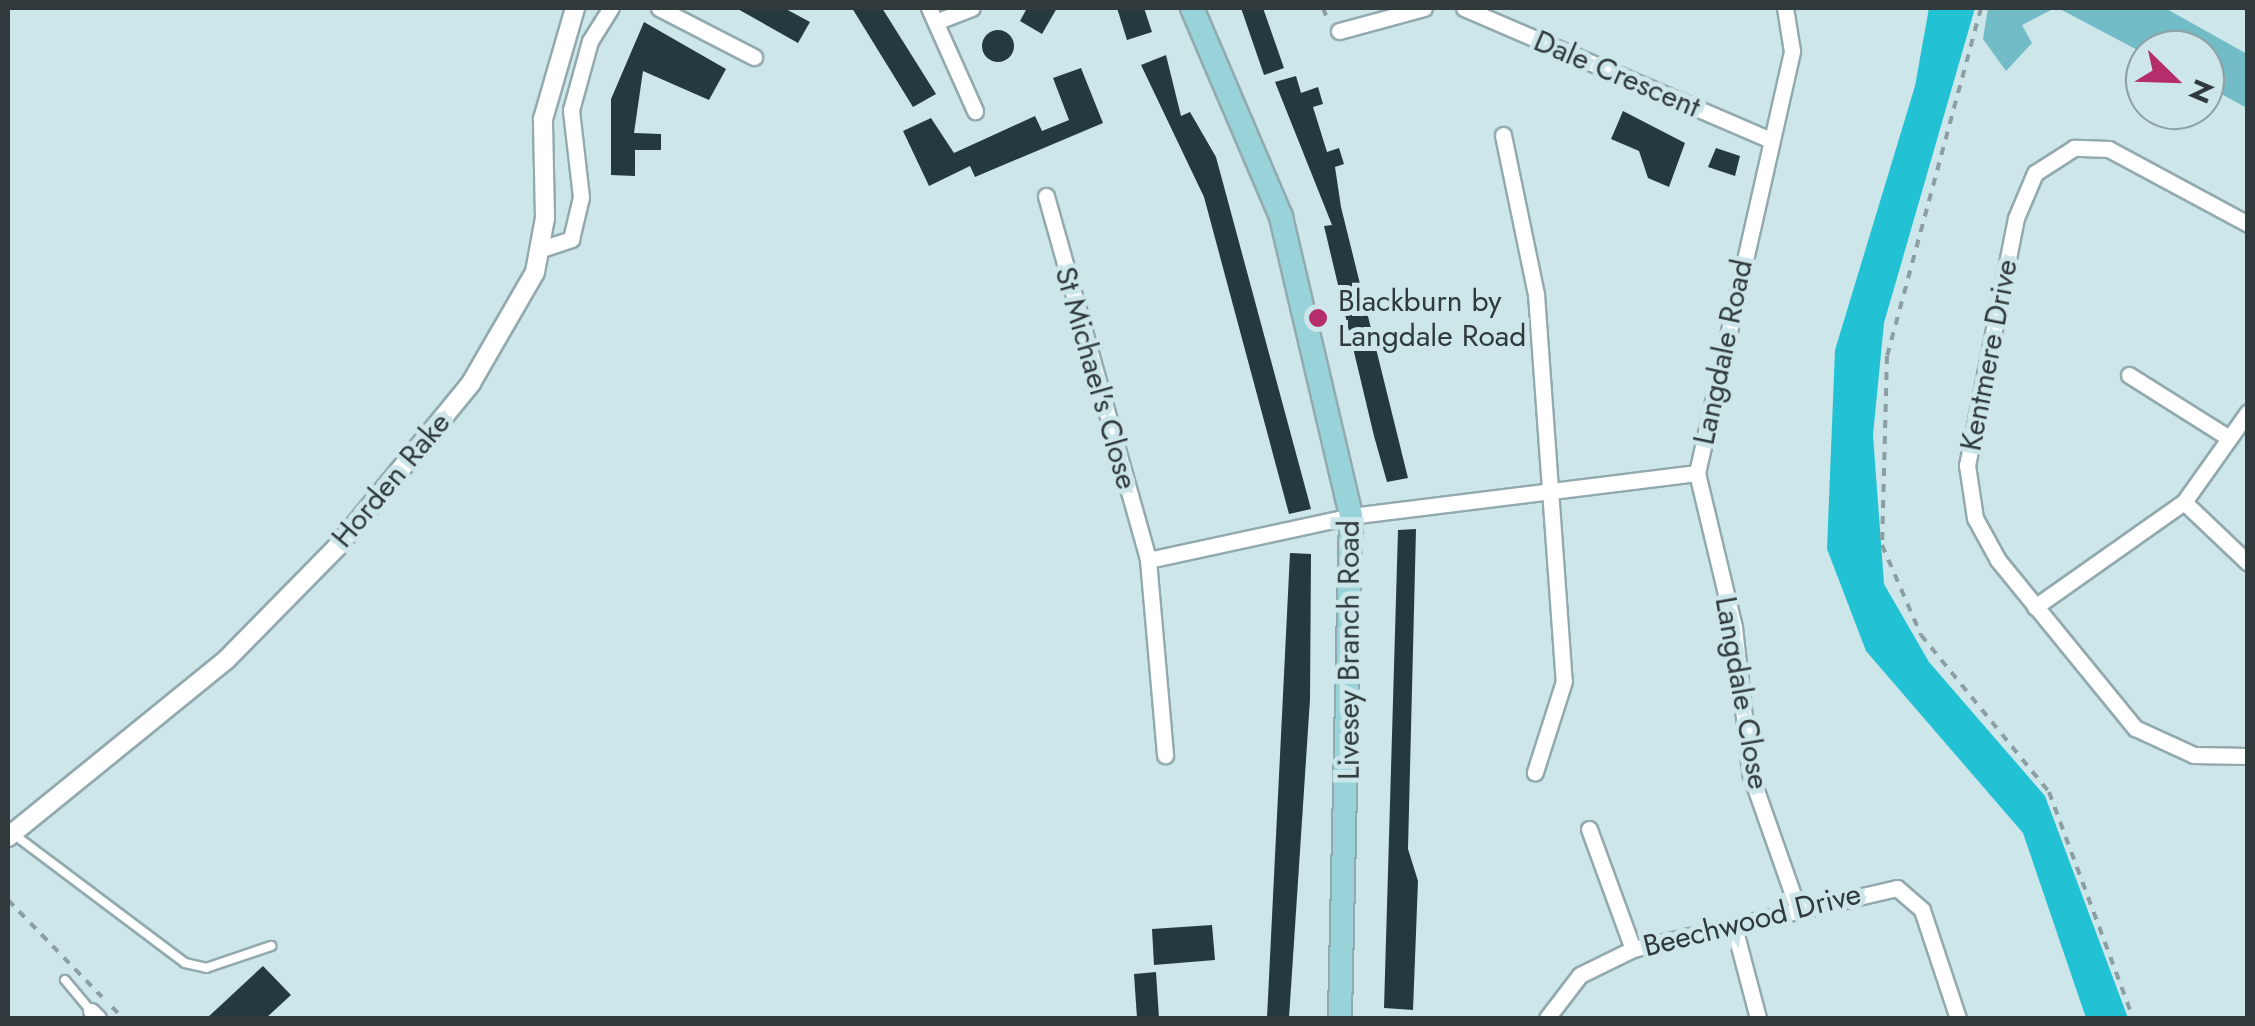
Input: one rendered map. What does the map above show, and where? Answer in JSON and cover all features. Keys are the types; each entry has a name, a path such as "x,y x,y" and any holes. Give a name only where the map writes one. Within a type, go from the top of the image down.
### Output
{"main road":[{"name":"Livesey Branch Road","path":"1192,8 1281,217 1351,516 1340,1018"}],"street":[{"name":"Horden Rake","path":"10,835 176,704 337,547 471,383 525,295 540,249 543,119 575,8"},
{"path":"540,249 571,239 581,197 571,110 590,41 612,8"},
{"path":"659,8 754,58"},
{"path":"972,8 934,14 975,110"},
{"path":"1339,31 1424,8"},
{"name":"Dale Crescent","path":"1464,8 1770,140"},
{"name":"Langdale Road","path":"1351,516 1549,488 1697,473 1792,52 1785,8"},
{"path":"1502,135 1536,294 1564,681 1535,772"},
{"name":"Kentmere Drive","path":"2248,224 2109,149 2074,148 2035,173 2016,218 1967,465 1975,518 2035,607 2136,728 2194,755 2248,756"},
{"name":"St Michael's Close","path":"1046,196 1148,560 1165,755"},
{"path":"2128,375 2229,438"},
{"path":"2035,607 2184,502 2248,412"},
{"name":"Langdale Close","path":"1697,473 1734,627 1750,773 1798,909"},
{"path":"2184,502 2248,563"},
{"path":"1148,560 1351,516"},
{"path":"1589,829 1633,949"},
{"name":"Beechwood Drive","path":"1547,1018 1580,976 1633,949 1735,931 1798,909 1897,888 1922,910 1958,1018"},
{"path":"1735,931 1758,1018"}],"lane":[{"path":"10,835 185,963 206,968 271,946"},
{"path":"65,980 94,1015"}],"path":[{"path":"8,900 123,1018"}],"shaded area":[{"path":"1929,8 1975,8 1884,323 1873,435 1884,584 1929,662 2045,796 2128,1018 2086,1018 2023,833 1866,651 1827,549 1835,350 1915,86"},
{"path":"1988,8 2055,8 2022,25 2032,43 2006,71 1983,39"},
{"path":"2058,8 2165,8 2204,30 2125,30 2125,43"},
{"path":"2225,42 2247,54 2247,108 2225,96"}],"building":[{"path":"736,8 784,8 810,22 798,43"},
{"path":"852,8 882,8 936,94 913,107"},
{"path":"1027,8 1057,8 1042,34 1020,21"},
{"path":"1117,8 1144,8 1152,32 1127,40"},
{"path":"1241,8 1263,8 1284,68 1264,75"},
{"path":"644,22 726,69 709,100 643,71 634,133 661,134 661,150 635,150 635,176 611,175 611,99"},
{"path":"998,30 1009,35 1014,46 1009,57 998,62 987,57 982,46 987,35"},
{"path":"1166,55 1181,116 1190,112 1216,157 1311,509 1289,514 1204,197 1141,65"},
{"path":"1081,68 1103,123 975,177 970,166 929,186 903,131 931,118 954,153 1035,116 1042,131 1069,120 1053,78"},
{"path":"1296,76 1301,93 1318,87 1323,104 1313,107 1327,152 1339,148 1344,164 1335,167 1341,207 1408,478 1387,482 1324,226 1332,225 1275,82"},
{"path":"1623,111 1685,143 1669,187 1648,178 1639,151 1611,139"},
{"path":"1716,148 1740,156 1735,176 1708,167"},
{"path":"1416,529 1408,849 1418,881 1413,1010 1384,1008 1398,530"},
{"path":"1290,553 1311,554 1310,699 1289,1018 1267,1018"},
{"path":"1212,925 1215,960 1154,965 1152,929"},
{"path":"263,966 291,995 266,1018 207,1018"},
{"path":"1156,972 1159,1018 1137,1018 1134,974"}],"place":[{"name":"Blackburn by Langdale Road","path":"1318,318"}]}
